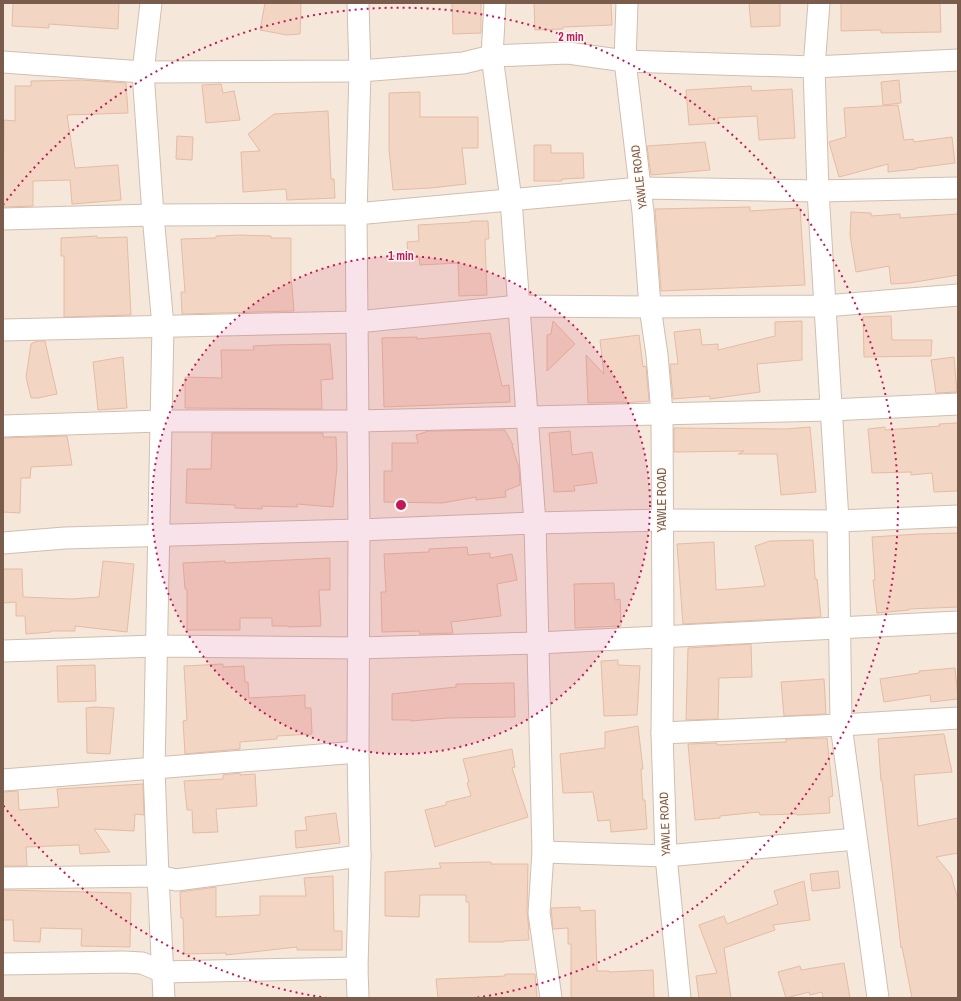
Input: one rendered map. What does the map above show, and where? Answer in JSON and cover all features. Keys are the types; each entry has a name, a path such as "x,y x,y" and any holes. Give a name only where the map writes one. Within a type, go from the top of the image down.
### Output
{"street":[{"path":"150,3 143,72 153,215 163,326 154,769 164,998"},
{"path":"358,3 360,71 356,214 359,530 358,752 360,856 357,968 358,998"},
{"path":"495,3 492,56 511,200 536,523 543,852 539,912 551,998"},
{"name":"YAWLE ROAD","path":"627,3 625,61 640,188 650,308 657,355 662,413 662,733 666,856 680,998"},
{"path":"819,3 814,67 818,192 838,521 841,725 878,998"},
{"path":"3,62 143,72 360,71 463,63 492,56 568,53 625,61 814,67 958,60"},
{"path":"3,219 153,215 356,214 640,188 818,192 958,188"},
{"path":"3,330 357,322 519,306 650,308 825,306 958,295"},
{"path":"3,426 161,421 358,421 831,410 958,404"},
{"path":"3,543 65,538 359,530 536,523 662,520 838,521 958,516"},
{"path":"3,651 156,646 358,648 538,643 958,622"},
{"path":"662,733 958,718"},
{"path":"3,780 358,752"},
{"path":"543,852 666,856 856,840"},
{"path":"3,878 158,876 176,880 360,856"},
{"path":"3,964 124,962 142,963 163,972 357,968"}],"shaded area":[{"path":"3,3 958,3 958,998 3,998"}],"building":[{"path":"13,3 119,3 118,29 49,24 49,28 12,26"},
{"path":"265,3 301,3 300,34 287,35 260,30"},
{"path":"452,3 481,3 481,33 453,34"},
{"path":"534,3 611,3 612,25 535,30"},
{"path":"749,3 780,3 780,26 751,27"},
{"path":"841,3 940,3 941,32 881,33 881,30 841,31"},
{"path":"81,80 126,83 128,113 67,115 75,168 118,165 121,200 72,204 70,180 33,181 33,206 3,207 4,120 15,121 15,86 31,86 31,81"},
{"path":"899,80 901,103 883,105 881,82"},
{"path":"221,84 223,93 234,91 240,120 206,123 202,85"},
{"path":"751,86 752,91 792,89 795,138 759,140 757,116 718,118 718,123 689,125 686,90"},
{"path":"420,92 420,117 478,117 478,148 462,148 466,184 393,190 389,149 389,93"},
{"path":"898,105 904,140 913,139 914,142 952,137 955,163 888,172 888,164 839,177 829,142 846,137 844,108"},
{"path":"328,111 331,179 334,179 335,198 287,200 286,189 243,192 241,152 260,151 248,134 274,114"},
{"path":"177,136 193,137 192,160 176,159"},
{"path":"705,142 710,170 651,175 647,146"},
{"path":"534,145 551,145 551,153 583,153 584,178 562,179 562,181 534,181"},
{"path":"750,207 750,211 800,208 805,285 661,291 655,209"},
{"path":"851,212 871,213 871,216 900,214 900,218 958,214 958,275 909,283 891,284 889,266 856,272 850,235"},
{"path":"488,221 489,239 485,239 487,295 459,296 458,263 420,265 419,257 408,258 407,242 419,241 418,225"},
{"path":"240,235 291,238 291,276 294,311 182,314 181,292 185,292 181,239 216,238 216,236"},
{"path":"97,236 97,238 127,237 131,315 64,317 64,256 61,256 61,238"},
{"path":"891,316 892,340 932,340 931,356 864,357 863,317"},
{"path":"553,321 575,344 547,371 547,335 551,334"},
{"path":"802,321 802,360 757,364 760,392 710,399 710,396 673,399 670,364 678,364 674,332 700,329 702,345 718,344 718,350 775,336 775,322"},
{"path":"490,333 502,386 509,385 510,402 384,407 382,338 417,337 417,339"},
{"path":"639,335 643,367 646,366 649,401 588,403 586,355 604,374 600,340"},
{"path":"37,341 45,341 57,394 31,398 26,377 31,344"},
{"path":"330,344 333,379 321,380 322,409 185,408 185,377 222,378 221,350 254,350 253,346"},
{"path":"123,357 127,408 98,410 93,362"},
{"path":"954,357 957,392 936,393 931,360"},
{"path":"958,423 958,491 934,492 932,473 911,475 911,472 872,473 868,429 885,427 885,430 940,426 939,424"},
{"path":"810,427 816,492 781,495 777,454 738,454 744,451 674,452 674,428 786,429"},
{"path":"505,430 513,445 512,446 519,468 520,485 505,491 506,497 476,500 476,497 442,503 384,502 384,471 392,471 392,443 418,443 416,435 429,431"},
{"path":"570,431 572,455 592,452 597,483 574,486 575,491 554,492 549,433"},
{"path":"212,433 323,433 323,437 336,437 337,467 333,507 297,504 297,507 262,506 262,509 235,508 235,505 186,503 187,469 211,469"},
{"path":"67,436 72,465 31,467 30,478 21,478 20,513 3,512 3,438"},
{"path":"958,533 958,607 909,609 877,613 873,580 875,580 872,537"},
{"path":"813,540 815,579 817,579 821,617 683,624 677,544 714,542 716,590 765,586 755,546 770,541"},
{"path":"467,547 468,555 490,553 490,558 512,554 517,580 497,584 501,616 451,622 453,633 420,634 419,631 382,632 381,592 386,592 384,554 429,552 429,549"},
{"path":"330,558 330,590 319,590 321,626 272,626 272,618 240,618 240,630 187,630 187,589 185,589 183,563 225,561 225,563"},
{"path":"103,561 134,564 127,632 75,626 75,631 51,631 26,634 25,616 16,616 16,602 3,603 3,569 22,569 23,597 72,599 99,597"},
{"path":"614,583 615,600 620,599 621,626 575,628 574,584"},
{"path":"751,644 752,677 719,678 718,719 686,720 688,648"},
{"path":"618,660 618,665 640,666 637,715 604,716 601,661"},
{"path":"223,664 223,667 244,666 245,682 248,682 249,698 305,695 305,708 311,708 312,734 277,736 277,739 240,742 240,749 185,754 183,721 187,720 184,666"},
{"path":"95,665 96,701 58,702 57,666"},
{"path":"955,668 958,699 931,702 930,695 884,702 880,679 919,673 919,671"},
{"path":"824,679 826,714 784,716 781,682"},
{"path":"514,683 515,717 447,718 411,721 392,720 392,694 456,687 456,684"},
{"path":"86,708 114,708 110,754 87,753"},
{"path":"638,726 643,769 641,769 643,800 645,800 647,829 611,832 610,820 598,821 593,792 563,793 560,754 605,748 605,732"},
{"path":"944,734 952,772 914,775 918,826 958,818 958,853 936,857 951,875 958,900 958,998 912,998 902,947 901,948 881,781 878,739"},
{"path":"827,738 833,796 829,797 830,813 760,815 759,812 695,820 688,744 717,743 717,745 786,742 786,739"},
{"path":"512,749 515,767 512,768 528,817 435,847 425,810 446,805 446,802 471,796 463,759"},
{"path":"240,773 240,775 255,774 257,806 216,809 218,832 193,833 192,810 187,810 184,781 223,779 223,775"},
{"path":"143,784 144,815 135,814 134,831 94,829 110,852 80,854 79,845 26,847 27,866 3,866 3,792 18,791 19,810 59,807 57,789"},
{"path":"336,813 340,843 296,848 295,831 307,830 305,817"},
{"path":"491,862 491,864 528,864 527,912 529,940 469,942 469,902 466,902 466,895 420,895 419,917 385,916 385,872 441,868 439,863"},
{"path":"838,871 840,888 812,891 810,874"},
{"path":"333,876 334,931 342,931 342,950 297,950 297,947 226,955 226,953 184,954 183,918 181,918 180,892 216,887 216,917 260,915 260,896 306,896 304,878"},
{"path":"804,881 810,920 773,925 775,930 724,948 731,998 699,998 696,976 717,973 699,925 724,916 727,924 778,904 774,891"},
{"path":"3,890 131,893 130,947 81,946 82,929 41,928 40,942 14,941 13,920 3,920"},
{"path":"580,907 580,911 595,910 597,971 609,972 653,970 654,998 571,998 571,944 568,944 568,928 553,929 551,908"},
{"path":"844,963 850,998 823,998 822,992 810,995 809,992 786,998 778,972 800,966 801,970"},
{"path":"505,974 535,974 537,998 438,998 436,979 505,976"}]}
